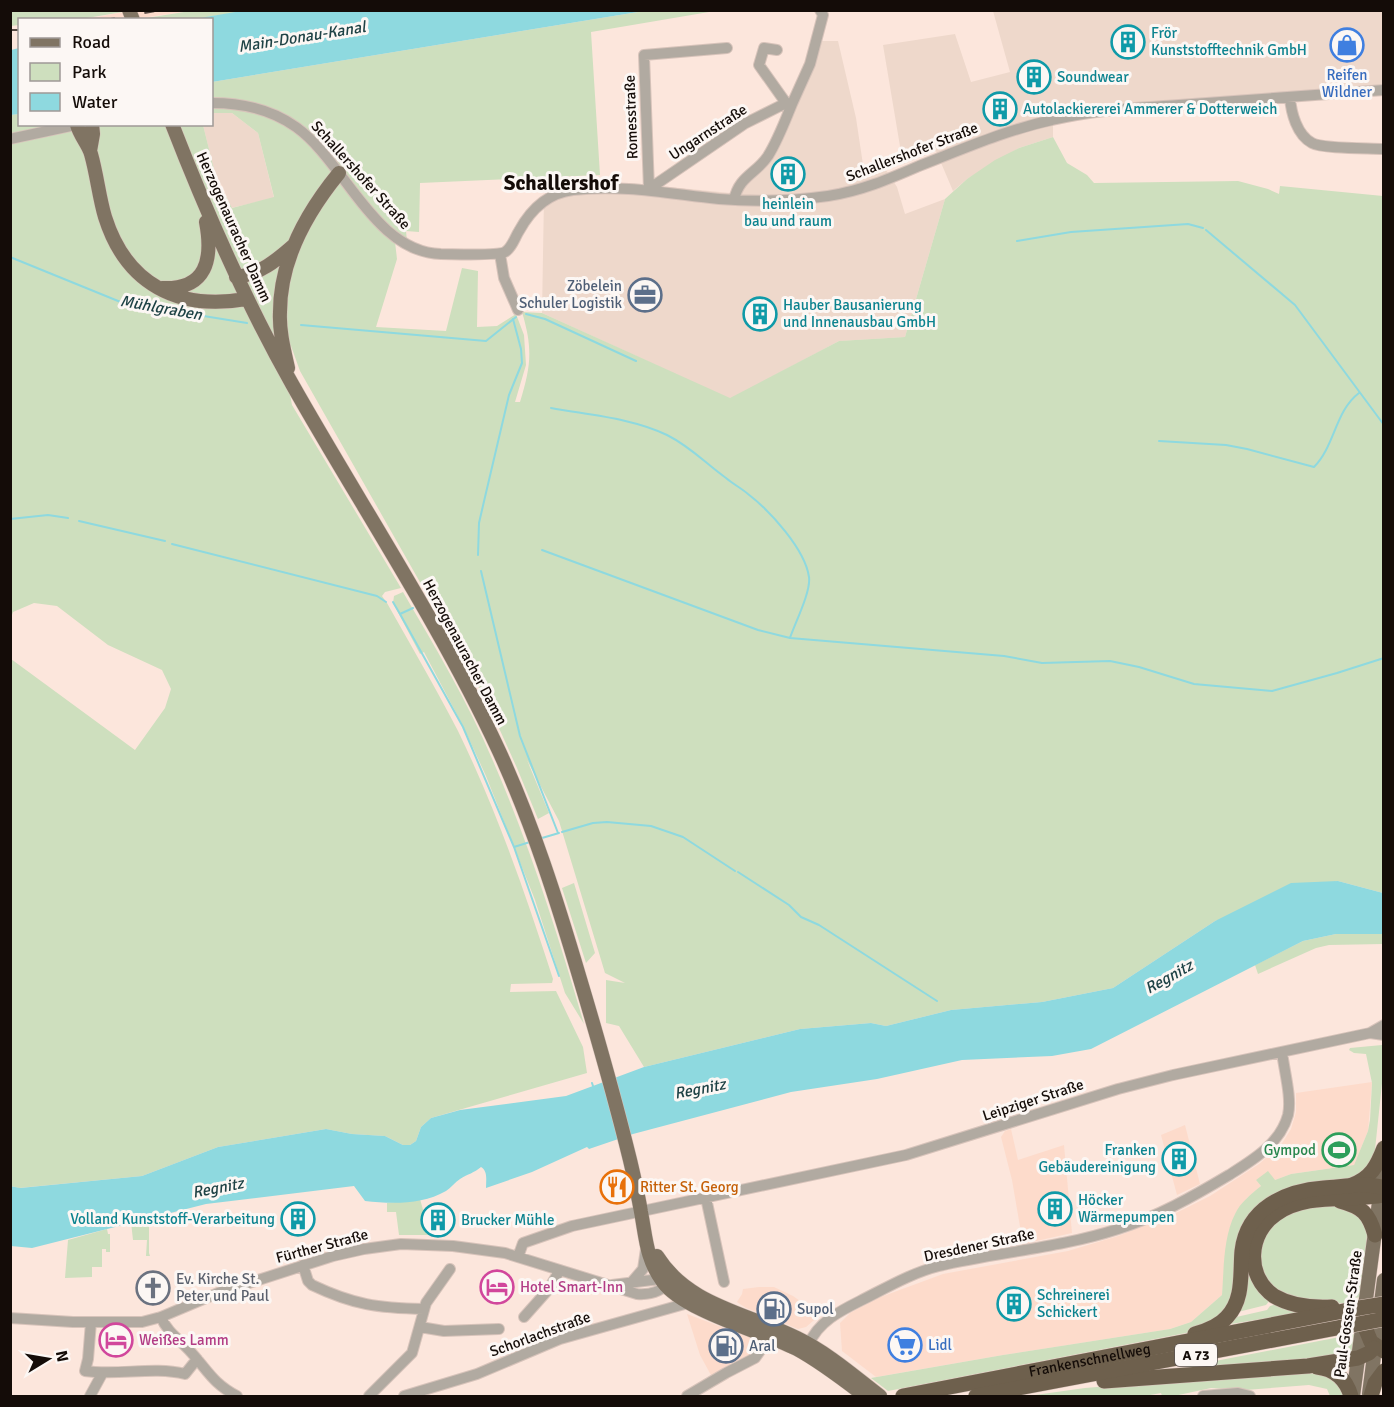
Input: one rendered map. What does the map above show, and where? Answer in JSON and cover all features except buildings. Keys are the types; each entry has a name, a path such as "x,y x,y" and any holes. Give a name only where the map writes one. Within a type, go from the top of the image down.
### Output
{"highway":[{"path":"1350,1186 1364,1180 1374,1170 1383,1148"},
{"path":"1153,1349 1204,1331 1227,1318 1239,1295 1242,1252 1248,1229 1254,1218 1270,1203 1308,1190 1350,1186 1382,1191"},
{"path":"1359,1308 1312,1307 1283,1301 1272,1294 1257,1276 1253,1249 1265,1224 1275,1214 1286,1208 1382,1191"},
{"path":"1334,1199 1356,1206 1363,1211 1370,1219 1375,1235"},
{"name":"Frankenschnellweg","path":"903,1396 1383,1304"},
{"name":"Frankenschnellweg","path":"976,1396 1050,1384 1383,1319"},
{"path":"1050,1384 1308,1366 1358,1358 1377,1348 1369,1338 1364,1325"},
{"path":"1308,1366 1325,1368 1336,1373 1345,1381 1352,1396"},
{"path":"1370,1396 1383,1371"}],"main road":[{"path":"79,126 82,141 90,151"},
{"path":"92,126 90,151 105,217 127,263 137,274 173,294 220,301 246,299"},
{"name":"Herzogenauracher Damm","path":"172,126 246,299 292,384 441,639 496,743 529,822 554,893 625,1140 641,1211 646,1249"},
{"path":"292,384 279,314 283,284 294,245 315,205 339,173"},
{"path":"157,287 183,286 196,279 205,268 209,247 200,195"},
{"path":"236,277 259,270 294,245"},
{"name":"Paul-Gossen-Straße","path":"1352,1396 1364,1325 1382,1191 1383,1166"},
{"name":"Herzogenauracher Damm","path":"644,1230 666,1281"},
{"path":"646,1249 666,1281 688,1303 800,1351 860,1389 880,1396"},
{"path":"666,1281 809,1344 860,1389"},
{"name":"Paul-Gossen-Straße","path":"1370,1396 1383,1281"}],"street":[{"path":"734,200 738,185 769,154 816,46 823,15 820,10"},
{"name":"Romesstraße","path":"649,189 644,55 727,48"},
{"path":"777,50 764,48 759,65 789,104"},
{"name":"Schallershofer Straße","path":"213,103 245,105 270,112 308,136 381,224 411,248 436,254 500,254 509,248 534,209 549,197 582,189 649,189 734,200 789,200 854,191 1012,130 1061,118 1116,110 1383,90"},
{"path":"1290,97 1292,114 1302,135 1314,144 1383,149"},
{"name":"Ungarnstraße","path":"649,189 744,124 789,104"},
{"path":"10,139 74,126"},
{"path":"500,254 504,278 518,310"},
{"name":"Leipziger Straße","path":"1370,1034 1383,1025"},
{"name":"Leipziger Straße","path":"518,1257 521,1247 528,1240 572,1226 906,1155 1118,1089 1370,1034 1383,1035"},
{"name":"Dresdener Straße","path":"809,1344 822,1324 898,1281 938,1266 1074,1241 1119,1229 1177,1204 1239,1169 1276,1140 1289,1113 1282,1052"},
{"path":"706,1198 724,1282"},
{"name":"Fürther Straße","path":"10,1318 134,1322 161,1317 218,1293 303,1265 347,1252 401,1244 470,1248 518,1257 628,1292 645,1294 657,1292 666,1281"},
{"path":"632,1283 643,1269 646,1249"},
{"path":"303,1265 308,1281 312,1285 351,1302 377,1308 424,1309"},
{"path":"369,1396 407,1359 414,1348 424,1309 430,1296 450,1269"},
{"path":"524,1317 548,1290 560,1270"},
{"name":"Fürther Straße","path":"609,1285 666,1281"},
{"name":"Schorlachstraße","path":"404,1396 441,1387 477,1374 561,1339 688,1303"},
{"path":"161,1317 167,1329 211,1378 234,1396"},
{"path":"91,1322 85,1371 102,1374 165,1371 185,1374 196,1359"},
{"path":"420,1327 444,1331 499,1329"},
{"path":"687,1396 755,1358 770,1337"},
{"path":"90,1396 102,1374"},
{"path":"1203,1396 1238,1393 1250,1396"}],"shaded area":[{"path":"129,11 190,11 141,18 92,18"},
{"path":"993,11 1383,11 1383,88 1053,118 1053,137 1019,148 967,179 953,191 936,151 903,164 883,45 955,34 971,82 1010,72"},
{"path":"822,41 838,41 856,118 865,178 886,170 897,187 905,214 945,199 905,337 839,341 730,399 542,313 544,197 557,187 640,184 730,193 741,191 756,172 814,65"},
{"path":"213,113 232,113 258,133 274,198 231,208 223,187 216,177 203,126 213,126"},
{"path":"1372,1082 1368,1131 1354,1165 1291,1174 1275,1180 1256,1180 1261,1186 1247,1198 1235,1214 1228,1238 1222,1295 1191,1322 1170,1329 876,1377 842,1351 840,1323 850,1313 878,1298 943,1274 1068,1251 1118,1236 1174,1214 1210,1196 1259,1164 1281,1145 1291,1129 1296,1112 1296,1093"},
{"path":"1185,1125 1200,1184 1177,1195 1161,1135"},
{"path":"1011,1129 1018,1160 1064,1145 1072,1233 1023,1244 1012,1180 1001,1137 1005,1131"},
{"path":"774,1287 793,1296 820,1315 806,1327 798,1329 746,1308 737,1302 743,1289"},
{"path":"687,1314 759,1341 759,1344 752,1354 712,1377 700,1355"}],"green space":[{"path":"10,11 129,11 87,18 18,18 18,25 11,26"},
{"path":"190,11 247,11 201,18 146,18"},
{"path":"644,11 715,11 591,32 600,175 420,183 419,232 406,231 408,251 395,242 397,259 376,327 446,331 462,268 478,271 477,327 497,326 516,314 524,335 526,365 515,402 520,402 529,357 528,337 522,312 542,313 730,398 839,341 905,337 945,199 967,179 995,160 1019,148 1053,137 1067,163 1087,175 1094,183 1238,181 1279,194 1280,186 1383,196 1383,893 1338,881 1215,921 1113,988 1042,1002 951,1010 886,1026 871,1023 800,1029 644,1067 619,1026 606,1023 606,980 625,983 605,973 559,821 527,760 549,813 538,819 489,706 300,371 291,346 281,347 292,405 401,588 385,592 382,596 458,731 486,792 521,885 553,979 552,983 511,984 510,992 556,991 583,1047 587,1073 431,1118 421,1127 416,1141 410,1145 403,1145 385,1136 352,1134 326,1129 218,1147 142,1176 19,1188 11,1186 11,659 135,750 165,708 171,689 162,670 108,645 57,606 34,603 13,612 11,618 11,115 18,114 18,126 203,126 216,177 232,208 274,197 258,133 232,113 213,113 213,82"},
{"path":"403,592 462,696 506,793 543,891 584,1024 565,993 535,900 486,776 424,652 420,654 393,603 394,596"},
{"path":"574,883 595,953 586,963 562,888"},
{"path":"1336,934 1383,934 1383,944 1329,945 1316,948 1258,974 1255,965 1303,941"},
{"path":"1382,1045 1383,1074 1374,1159 1356,1180 1284,1192 1221,1317 1191,1332 888,1391 871,1378 1170,1329 1191,1322 1222,1295 1228,1233 1240,1206 1261,1186 1256,1180 1268,1171 1275,1180 1291,1174 1354,1165 1368,1131 1372,1083 1366,1054 1349,1050 1350,1048"},
{"path":"420,1199 427,1224 437,1235 399,1235 396,1212 387,1212 387,1203"},
{"path":"1339,1205 1350,1207 1368,1227 1360,1297 1346,1300 1345,1303 1324,1305 1274,1292 1258,1265 1263,1233 1294,1209"},
{"path":"149,1217 150,1256 146,1256 147,1240 133,1240 131,1222"},
{"path":"107,1229 110,1234 110,1252 102,1249 102,1267 92,1267 92,1277 65,1278 68,1240"},
{"path":"1252,1239 1272,1298 1266,1305 1238,1312"},
{"path":"1280,1303 1304,1312 1225,1325 1232,1318 1267,1310 1270,1306"},
{"path":"1355,1334 1352,1355 1169,1370"},
{"path":"1321,1372 1339,1382 1344,1396 1330,1396 1327,1389 1309,1385 1245,1390 1211,1388 1174,1396 1162,1396 1161,1393 1145,1396 1028,1396 1145,1383"}],"water":[{"name":"Main-Donau-Kanal","path":"247,10 644,10 213,82 213,18 200,18"},
{"path":"18,48 18,114 11,115 11,50"},
{"name":"Regnitz","path":"1338,881 1383,893 1383,934 1336,934 1303,941 1091,1049 1052,1056 962,1060 877,1079 791,1092 633,1134 589,1149 587,1147 532,1172 486,1188 486,1173 481,1167 458,1180 437,1196 417,1201 385,1203 365,1201 354,1186 206,1204 32,1248 11,1246 10,1186 20,1188 142,1176 218,1147 326,1129 352,1134 385,1136 403,1145 410,1145 416,1141 421,1127 431,1118 460,1110 566,1096 644,1067 800,1029 871,1023 886,1026 951,1010 1042,1002 1113,988 1215,921 1291,883"}],"waterway":[{"path":"1017,241 1071,232 1188,224 1203,228"},
{"path":"1206,230 1295,305 1384,425"},
{"name":"Mühlgraben","path":"10,257 123,303 247,323"},
{"path":"526,314 545,319 636,361"},
{"path":"301,325 486,341 516,317"},
{"path":"478,555 479,523 509,395 522,363 521,349 513,319"},
{"path":"1159,441 1226,445 1314,467 1327,449 1345,409 1359,393"},
{"path":"551,408 625,421 667,435 691,450 766,510 794,543 809,577 805,599 790,638"},
{"path":"10,519 48,515 68,518"},
{"path":"79,521 165,541"},
{"path":"172,544 377,596 386,602"},
{"path":"542,550 758,630 790,638 1004,656 1042,663 1110,661 1139,667 1194,684 1272,691 1384,658"},
{"path":"481,571 520,736 558,833"},
{"path":"393,602 400,614"},
{"path":"413,608 400,614 463,727 514,847"},
{"path":"562,832 593,823 607,822 651,826 683,837 735,871"},
{"path":"542,838 559,833"},
{"path":"530,842 514,847 559,976"},
{"path":"738,872 789,905 801,917 819,925 937,1001"}],"railway":[{"path":"116,18 161,10"},
{"path":"10,30 18,30"}],"place":[{"name":"Frör Kunststofftechnik GmbH","path":"1128,42"},
{"name":"Reifen Wildner","path":"1347,45"},
{"name":"Soundwear","path":"1034,77"},
{"name":"Autolackiererei Ammerer & Dotterweich","path":"1000,109"},
{"name":"heinlein bau und raum","path":"788,174"},
{"name":"Zöbelein Schuler Logistik","path":"645,295"},
{"name":"Hauber Bausanierung und Innenausbau GmbH","path":"760,314"},
{"name":"Gympod","path":"1339,1150"},
{"name":"Franken Gebäudereinigung","path":"1179,1159"},
{"name":"Ritter St. Georg","path":"617,1187"},
{"name":"Höcker Wärmepumpen","path":"1055,1209"},
{"name":"Volland Kunststoff-Verarbeitung","path":"298,1219"},
{"name":"Brucker Mühle","path":"438,1220"},
{"name":"Hotel Smart-Inn","path":"497,1287"},
{"name":"Ev. Kirche St. Peter und Paul","path":"153,1288"},
{"name":"Schreinerei Schickert","path":"1014,1304"},
{"name":"Supol","path":"774,1309"},
{"name":"Weißes Lamm","path":"116,1340"},
{"name":"Lidl","path":"905,1345"},
{"name":"Aral","path":"726,1346"}],"district":[{"name":"Schallershof","path":"561,183"}]}
